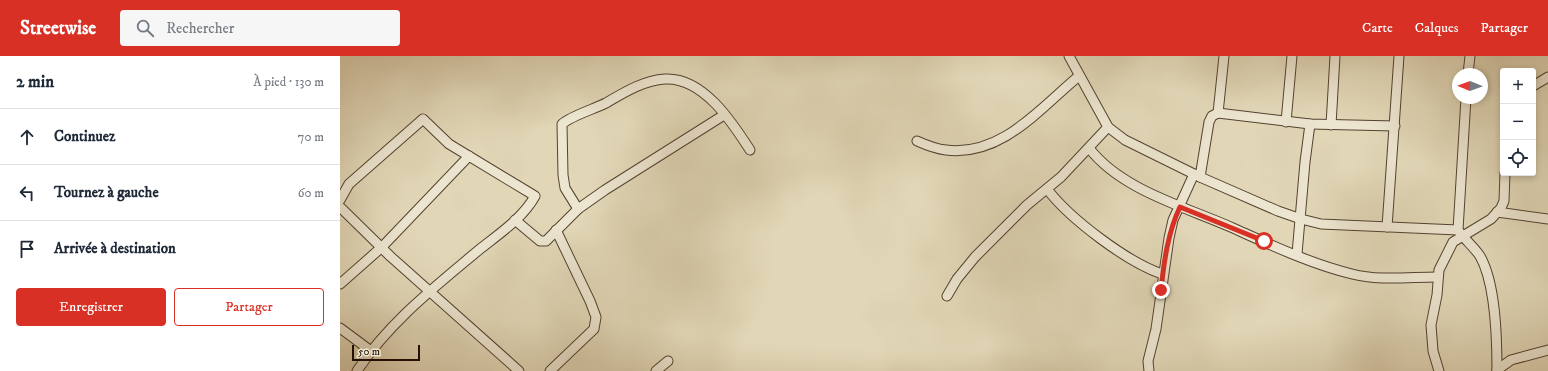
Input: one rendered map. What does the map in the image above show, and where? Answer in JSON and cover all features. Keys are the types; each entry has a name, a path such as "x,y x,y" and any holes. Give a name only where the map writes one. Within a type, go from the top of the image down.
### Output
{"street":[{"path":"1069,56 1108,127 1125,140 1197,175 1301,219 1342,226 1387,227 1461,234"},
{"path":"1218,113 1224,56"},
{"path":"1286,122 1292,56"},
{"path":"1331,125 1335,56"},
{"path":"1387,227 1399,56"},
{"path":"1469,68 1470,56"},
{"path":"917,141 945,150 962,151 987,145 1030,120 1079,76"},
{"path":"1536,84 1548,77"},
{"path":"578,209 565,188 563,175 562,124 565,121 596,108 637,87 666,79 678,80 690,84 702,92 724,115 750,150"},
{"path":"1466,104 1461,234 1480,257 1487,276 1492,300 1497,371"},
{"path":"1149,371 1148,361 1160,306 1162,274 1172,226 1197,175 1209,122 1212,116 1218,113 1310,124 1395,126"},
{"path":"515,220 543,242 578,209 605,190 724,115"},
{"path":"340,200 349,184 423,119 449,144 534,194 534,198 515,220 392,326 371,351 357,371"},
{"path":"1297,254 1301,219 1304,162 1310,124"},
{"path":"947,296 957,279 975,257 1027,206 1061,177 1108,127"},
{"path":"1089,148 1099,160 1123,179 1180,207 1297,254 1352,274 1369,277 1437,277"},
{"path":"340,284 382,247 396,231 455,173 469,156"},
{"path":"1439,371 1431,340 1431,325 1437,295 1437,277 1453,242 1461,234 1497,212 1504,201 1505,176"},
{"path":"1047,189 1072,216 1096,235 1142,264 1162,274"},
{"path":"340,207 518,371"},
{"path":"1497,212 1548,219"},
{"path":"550,371 594,329 596,325 596,317 590,301 556,230"},
{"path":"340,328 371,351"},
{"path":"1497,371 1511,360 1548,350"},
{"path":"656,371 668,361"}],"route":[{"path":"1161,290 1162,274 1173,220 1180,207 1264,241"}]}
